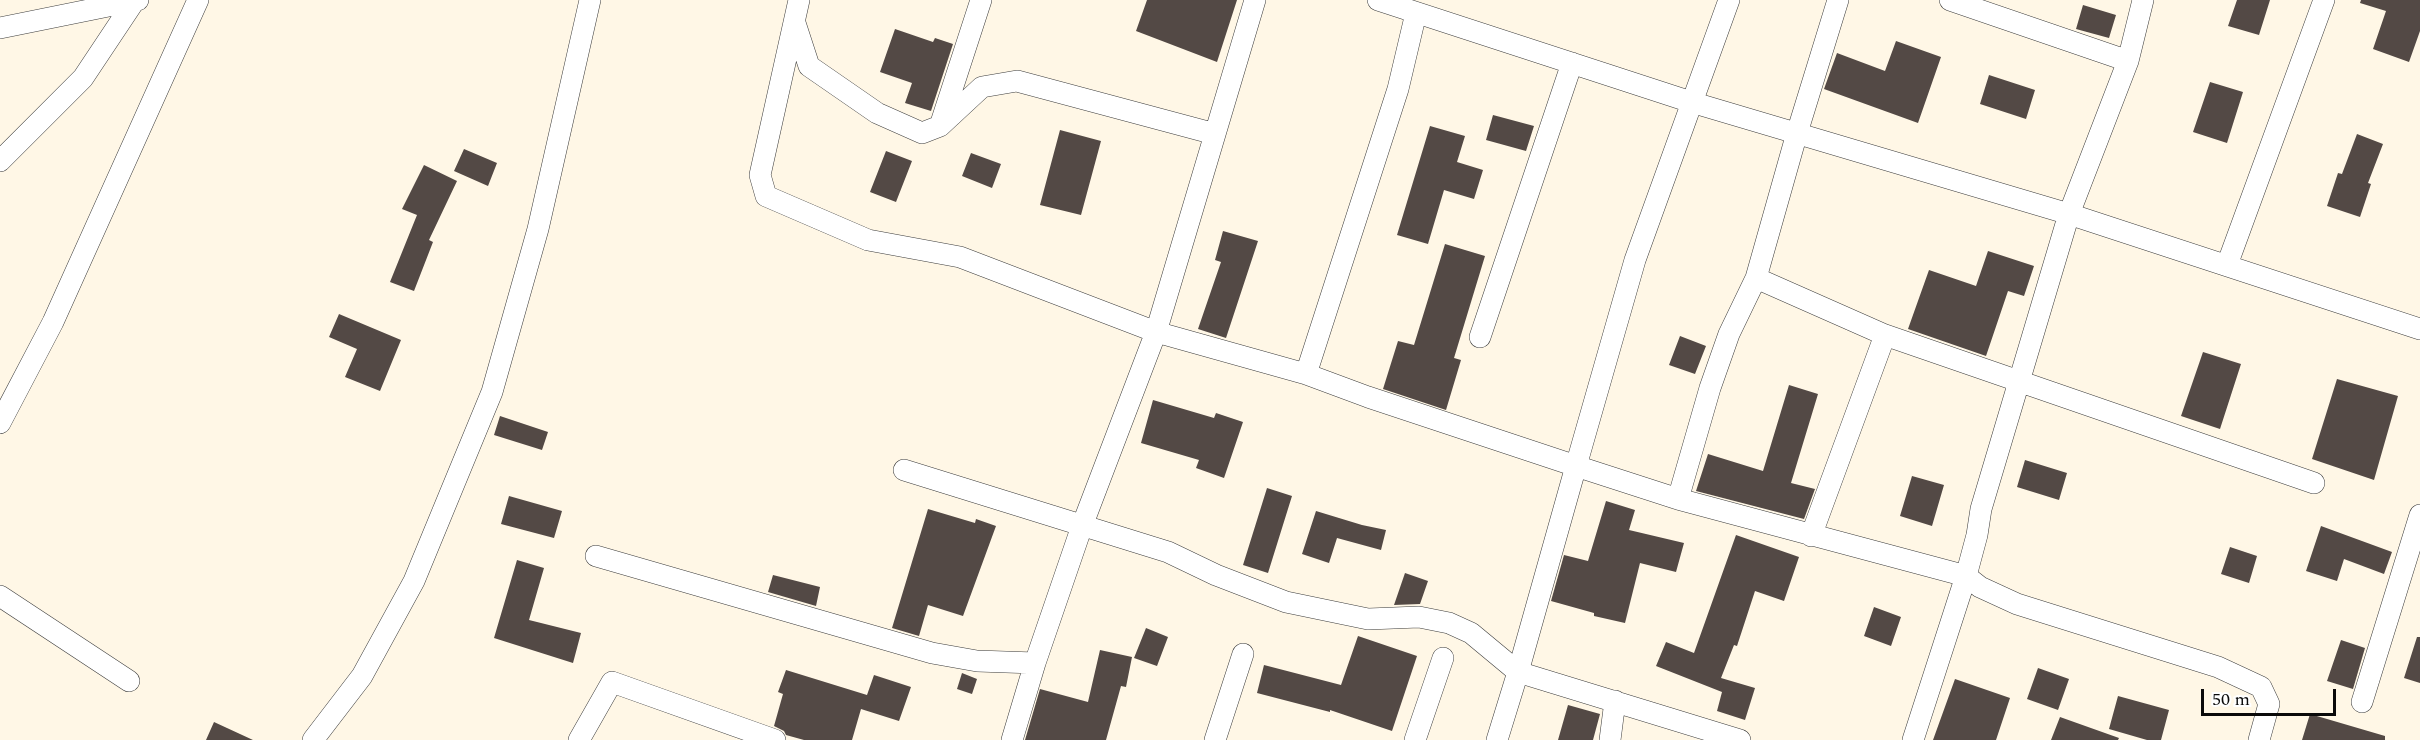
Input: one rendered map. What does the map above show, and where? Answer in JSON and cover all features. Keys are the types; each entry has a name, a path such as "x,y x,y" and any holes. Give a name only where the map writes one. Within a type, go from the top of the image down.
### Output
{"street":[{"path":"0,28 136,0"},
{"path":"0,160 84,78 136,0"},
{"path":"0,423 52,322 198,0"},
{"path":"313,740 362,676 414,581 492,392 538,229 590,0"},
{"path":"799,0 760,175 766,196 868,240 960,257 1156,332 1306,374 1368,397 1678,499 1966,576 1980,587 2017,604 2218,667 2261,687 2269,704 2259,740"},
{"path":"940,126 981,0"},
{"path":"1012,740 1035,663 1082,526 1156,332 1256,0"},
{"path":"1378,0 1691,102 2069,214 2420,328"},
{"path":"1497,740 1635,260 1729,0"},
{"path":"1678,499 1710,388 1729,334 1756,278 1797,132 1838,0"},
{"path":"1950,0 2128,61"},
{"path":"1913,740 1966,576 1981,509 2069,214 2128,61 2143,0"},
{"path":"2227,265 2324,0"},
{"path":"1306,374 1398,88 1416,13"},
{"path":"795,21 809,66 877,113 922,133 940,126 982,87 1017,81 1215,134"},
{"path":"1480,337 1572,63"},
{"path":"1756,278 1885,335 2314,483"},
{"path":"1811,536 1885,335"},
{"path":"904,470 1168,552 1216,575 1286,602 1368,619 1419,617 1449,623 1472,633 1518,672 1740,740"},
{"path":"2362,702 2420,515"},
{"path":"596,556 932,653 977,661 1035,663"},
{"path":"0,596 129,681"},
{"path":"1215,740 1243,654"},
{"path":"1415,740 1443,658"},
{"path":"579,740 612,682 775,740"},
{"path":"1610,740 1615,701"}],"building":[{"path":"1147,0 1237,0 1217,62 1136,31"},
{"path":"2237,0 2270,0 2259,35 2228,26"},
{"path":"2361,0 2420,0 2420,31 2409,62 2373,49 2386,11 2360,3"},
{"path":"2083,5 2116,15 2109,38 2076,29"},
{"path":"895,29 933,42 935,38 953,44 931,111 905,103 912,83 880,72"},
{"path":"1896,41 1941,57 1918,123 1824,89 1837,53 1885,71"},
{"path":"1989,75 2035,90 2026,119 1980,104"},
{"path":"2210,82 2243,92 2227,143 2193,132"},
{"path":"1493,115 1534,126 1526,151 1486,140"},
{"path":"1430,126 1465,136 1457,162 1483,170 1474,199 1444,190 1428,244 1397,235"},
{"path":"1060,130 1101,141 1081,215 1040,205"},
{"path":"2357,134 2383,144 2368,183 2371,184 2360,217 2327,206 2338,173 2342,174"},
{"path":"464,149 497,163 488,186 454,171"},
{"path":"886,151 912,161 896,202 870,192"},
{"path":"971,153 1001,164 992,188 962,176"},
{"path":"424,165 457,181 429,240 433,242 414,291 390,282 417,215 402,209"},
{"path":"1223,231 1258,241 1226,338 1198,329 1221,262 1215,260"},
{"path":"1445,244 1485,256 1454,358 1461,360 1446,410 1383,389 1398,341 1414,345"},
{"path":"1988,251 2034,266 2024,296 2008,291 1986,356 1908,329 1929,270 1976,286"},
{"path":"339,314 401,340 380,391 345,377 357,349 329,337"},
{"path":"1680,336 1706,346 1695,374 1669,365"},
{"path":"2203,352 2241,364 2220,429 2181,416"},
{"path":"2337,379 2398,396 2374,480 2312,459"},
{"path":"1789,385 1818,394 1791,483 1815,489 1804,519 1696,491 1708,454 1763,471"},
{"path":"1153,400 1214,418 1216,413 1243,422 1224,478 1196,468 1199,460 1141,443"},
{"path":"500,416 548,432 542,450 494,435"},
{"path":"2025,460 2067,473 2059,500 2017,487"},
{"path":"1912,476 1944,485 1932,526 1900,516"},
{"path":"1267,488 1292,496 1268,573 1243,565"},
{"path":"509,496 562,511 554,538 501,524"},
{"path":"1606,501 1635,510 1629,530 1684,543 1676,572 1640,563 1625,623 1594,616 1594,613 1551,601 1564,555 1588,561"},
{"path":"928,509 975,523 976,519 996,526 963,616 928,605 919,636 892,628"},
{"path":"1316,511 1386,530 1381,550 1337,538 1329,563 1302,554"},
{"path":"2321,526 2392,552 2384,574 2344,559 2337,581 2306,571"},
{"path":"1736,535 1799,557 1784,601 1755,591 1737,646 1734,645 1721,678 1755,688 1745,720 1717,711 1722,692 1656,666 1666,642 1694,653"},
{"path":"2230,547 2257,556 2249,583 2221,574"},
{"path":"517,560 544,568 529,620 581,633 573,663 494,638"},
{"path":"1405,573 1428,581 1420,604 1394,605"},
{"path":"773,575 820,587 816,606 768,592"},
{"path":"1874,607 1901,617 1891,646 1864,636"},
{"path":"1146,628 1168,637 1157,666 1134,658"},
{"path":"1358,636 1417,656 1392,731 1330,710 1330,712 1257,693 1264,665 1341,685"},
{"path":"2417,637 2420,637 2420,683 2404,678"},
{"path":"2341,640 2365,648 2353,689 2327,681"},
{"path":"1100,650 1132,657 1126,687 1121,686 1106,740 1025,740 1040,689 1088,702"},
{"path":"2038,668 2069,679 2058,710 2027,699"},
{"path":"786,670 867,695 874,675 911,687 899,721 861,709 852,740 804,740 786,735 784,731 774,726 783,694 778,692"},
{"path":"962,673 977,679 972,694 957,689"},
{"path":"1955,679 2010,698 1996,740 1933,740"},
{"path":"2118,696 2169,710 2161,740 2147,740 2109,729"},
{"path":"1568,705 1600,714 1593,740 1558,740"},
{"path":"2310,714 2385,736 2385,740 2302,740"},
{"path":"2060,717 2119,738 2118,740 2051,740"},
{"path":"214,722 253,740 206,740"}]}
